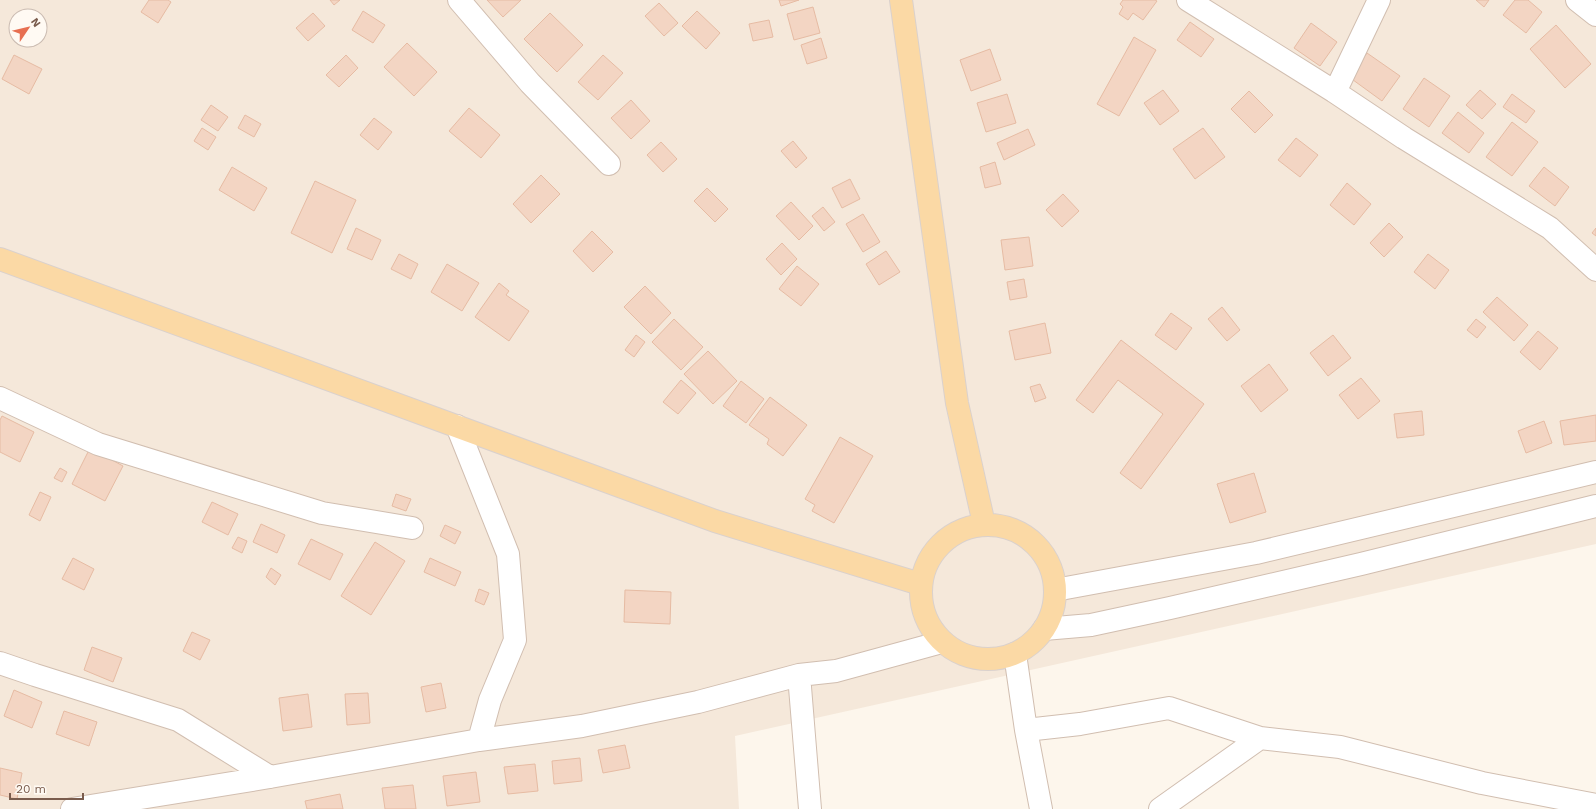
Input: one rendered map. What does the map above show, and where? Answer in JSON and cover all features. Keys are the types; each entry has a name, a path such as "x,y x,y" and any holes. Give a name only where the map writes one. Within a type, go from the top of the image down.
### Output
{"main road":[{"path":"901,0 957,403 984,524"},
{"path":"0,259 714,520 920,584"},
{"path":"984,524 1004,527 1018,533 1024,536 1040,550 1051,569 1055,590 1052,611 1044,629 1032,644 1015,654 997,659 977,659 958,653 942,642 929,625 921,605 920,584 927,562 941,543 960,530 984,524"}],"street":[{"path":"459,0 530,84 609,164"},
{"path":"1188,0 1335,92 1404,138 1550,228 1596,270"},
{"path":"1335,92 1379,0"},
{"path":"1577,0 1596,15"},
{"path":"0,398 98,444 322,513 412,528"},
{"path":"457,426 508,554 515,640 490,700 478,740"},
{"path":"1055,590 1256,553 1596,472"},
{"path":"1044,629 1091,625 1177,606 1368,562 1596,506"},
{"path":"72,809 270,777 478,740 582,726 690,704 799,675 836,671 942,642"},
{"path":"1015,654 1026,730 1041,809"},
{"path":"0,663 35,676 178,720 270,777"},
{"path":"799,675 810,809"},
{"path":"1026,730 1080,724 1169,708 1260,738 1340,747 1482,783 1596,805"},
{"path":"1160,809 1260,738"}],"shaded area":[{"path":"0,0 1596,0 1596,544 735,736 739,809 0,809"}],"building":[{"path":"149,0 168,0 171,2 158,23 141,12"},
{"path":"330,0 340,0 334,5"},
{"path":"487,0 521,0 503,17"},
{"path":"779,0 799,0 781,6"},
{"path":"1123,0 1157,1 1143,20 1133,13 1128,20 1119,14 1123,7 1120,4"},
{"path":"1476,0 1489,0 1484,7"},
{"path":"1515,0 1528,0 1542,12 1526,33 1503,15"},
{"path":"659,3 678,23 664,36 645,16"},
{"path":"813,7 820,33 794,40 787,14"},
{"path":"363,11 385,25 373,43 352,30"},
{"path":"697,11 720,33 706,49 682,26"},
{"path":"313,13 325,26 308,41 296,28"},
{"path":"550,13 583,45 557,72 524,39"},
{"path":"769,20 773,37 753,41 749,24"},
{"path":"1190,22 1214,39 1201,57 1177,40"},
{"path":"1311,23 1337,42 1320,66 1294,48"},
{"path":"1556,25 1591,64 1565,88 1530,49"},
{"path":"1134,37 1156,50 1119,116 1097,104"},
{"path":"821,38 827,58 807,64 801,45"},
{"path":"407,43 437,72 414,96 384,67"},
{"path":"990,49 1001,80 971,91 960,60"},
{"path":"1367,53 1400,76 1382,101 1349,77"},
{"path":"14,55 42,69 29,94 2,79"},
{"path":"346,55 358,68 339,87 326,75"},
{"path":"603,55 623,73 598,100 578,82"},
{"path":"1424,78 1450,96 1429,127 1403,109"},
{"path":"1163,90 1179,111 1160,125 1144,103"},
{"path":"1480,90 1496,104 1482,119 1466,105"},
{"path":"1249,91 1273,115 1255,133 1231,109"},
{"path":"1007,94 1016,123 986,132 977,103"},
{"path":"1512,94 1535,111 1526,123 1503,107"},
{"path":"631,100 650,121 631,139 611,118"},
{"path":"211,105 228,117 218,131 201,120"},
{"path":"469,108 500,135 481,158 449,131"},
{"path":"1458,112 1484,133 1469,153 1442,133"},
{"path":"245,115 261,124 254,137 238,128"},
{"path":"374,118 392,132 378,150 360,135"},
{"path":"1512,122 1538,142 1512,176 1486,157"},
{"path":"202,128 216,137 208,150 194,141"},
{"path":"1203,128 1225,157 1195,179 1173,149"},
{"path":"1028,129 1035,145 1004,160 997,143"},
{"path":"1296,138 1318,155 1300,177 1278,160"},
{"path":"793,141 807,158 796,168 781,151"},
{"path":"661,142 677,159 663,172 647,155"},
{"path":"995,162 1001,184 985,188 980,167"},
{"path":"232,167 267,188 254,211 219,190"},
{"path":"1544,167 1569,187 1555,206 1529,186"},
{"path":"541,175 560,194 531,223 513,204"},
{"path":"850,179 860,199 842,208 832,188"},
{"path":"315,181 356,200 332,253 291,233"},
{"path":"1347,183 1371,204 1354,225 1330,205"},
{"path":"707,188 728,209 715,222 694,201"},
{"path":"1063,194 1079,211 1062,227 1046,210"},
{"path":"791,202 813,226 799,240 776,216"},
{"path":"823,207 835,222 824,231 812,216"},
{"path":"863,214 880,242 863,252 846,224"},
{"path":"1389,223 1403,237 1384,257 1370,243"},
{"path":"356,228 381,240 372,260 347,249"},
{"path":"1596,228 1596,236 1592,233"},
{"path":"592,231 613,252 593,272 573,251"},
{"path":"1029,237 1033,266 1005,270 1001,240"},
{"path":"782,243 797,259 781,275 766,259"},
{"path":"886,251 900,272 879,285 866,264"},
{"path":"399,254 418,264 411,279 391,269"},
{"path":"1428,254 1449,270 1435,289 1414,272"},
{"path":"447,264 479,283 462,311 431,292"},
{"path":"797,266 819,284 801,306 779,289"},
{"path":"1024,279 1027,297 1010,300 1007,282"},
{"path":"499,283 509,291 506,295 529,311 509,341 475,317"},
{"path":"645,286 671,313 651,334 624,307"},
{"path":"1497,297 1528,325 1514,341 1483,312"},
{"path":"1222,307 1240,330 1227,341 1208,319"},
{"path":"1171,313 1192,328 1176,350 1155,335"},
{"path":"674,319 703,347 681,370 652,342"},
{"path":"1476,319 1486,327 1477,338 1467,330"},
{"path":"1045,323 1051,353 1015,360 1009,331"},
{"path":"1538,331 1558,348 1540,370 1520,352"},
{"path":"636,335 645,342 634,357 625,350"},
{"path":"1333,335 1351,358 1328,376 1310,353"},
{"path":"1121,340 1204,404 1141,489 1120,473 1163,414 1118,380 1093,413 1076,400"},
{"path":"708,351 737,381 713,404 684,374"},
{"path":"1269,364 1288,390 1261,412 1241,386"},
{"path":"1361,378 1380,401 1358,419 1339,395"},
{"path":"681,380 696,393 678,414 663,402"},
{"path":"741,381 764,399 746,423 723,406"},
{"path":"1040,384 1046,398 1035,402 1030,387"},
{"path":"770,397 807,425 783,456 767,444 769,439 749,425"},
{"path":"1422,411 1424,435 1397,438 1394,414"},
{"path":"1596,415 1596,441 1564,445 1560,421"},
{"path":"2,416 34,432 20,462 0,452 0,420"},
{"path":"1544,421 1552,443 1526,453 1518,431"},
{"path":"840,437 873,456 834,523 812,511 815,505 805,499"},
{"path":"90,448 123,466 105,501 72,484"},
{"path":"60,468 67,472 62,482 54,478"},
{"path":"1254,473 1266,512 1230,523 1217,484"},
{"path":"40,492 51,497 40,521 29,515"},
{"path":"396,494 411,499 406,511 392,506"},
{"path":"212,502 238,514 228,535 202,522"},
{"path":"261,524 285,535 277,553 253,542"},
{"path":"445,525 461,532 455,544 440,536"},
{"path":"238,537 247,541 242,553 232,548"},
{"path":"311,539 343,554 330,580 298,564"},
{"path":"375,542 405,561 371,615 341,596"},
{"path":"73,558 94,569 84,590 62,579"},
{"path":"430,558 461,572 455,586 424,572"},
{"path":"271,568 281,575 275,585 266,577"},
{"path":"479,589 489,593 484,605 475,601"},
{"path":"625,590 671,592 670,624 624,622"},
{"path":"192,632 210,640 200,660 183,651"},
{"path":"92,647 122,658 113,682 84,670"},
{"path":"441,683 446,708 426,712 421,687"},
{"path":"14,690 42,702 32,728 4,716"},
{"path":"368,693 370,723 347,725 345,694"},
{"path":"308,694 312,727 283,731 279,698"},
{"path":"64,711 97,722 89,746 56,734"},
{"path":"625,745 630,768 603,773 598,750"},
{"path":"580,758 582,781 554,784 552,761"},
{"path":"535,764 538,791 508,794 504,767"},
{"path":"0,768 22,773 17,799 0,795"},
{"path":"476,772 480,802 447,806 443,776"},
{"path":"413,785 416,809 385,809 382,788"},
{"path":"340,794 343,809 307,809 305,801"}]}
